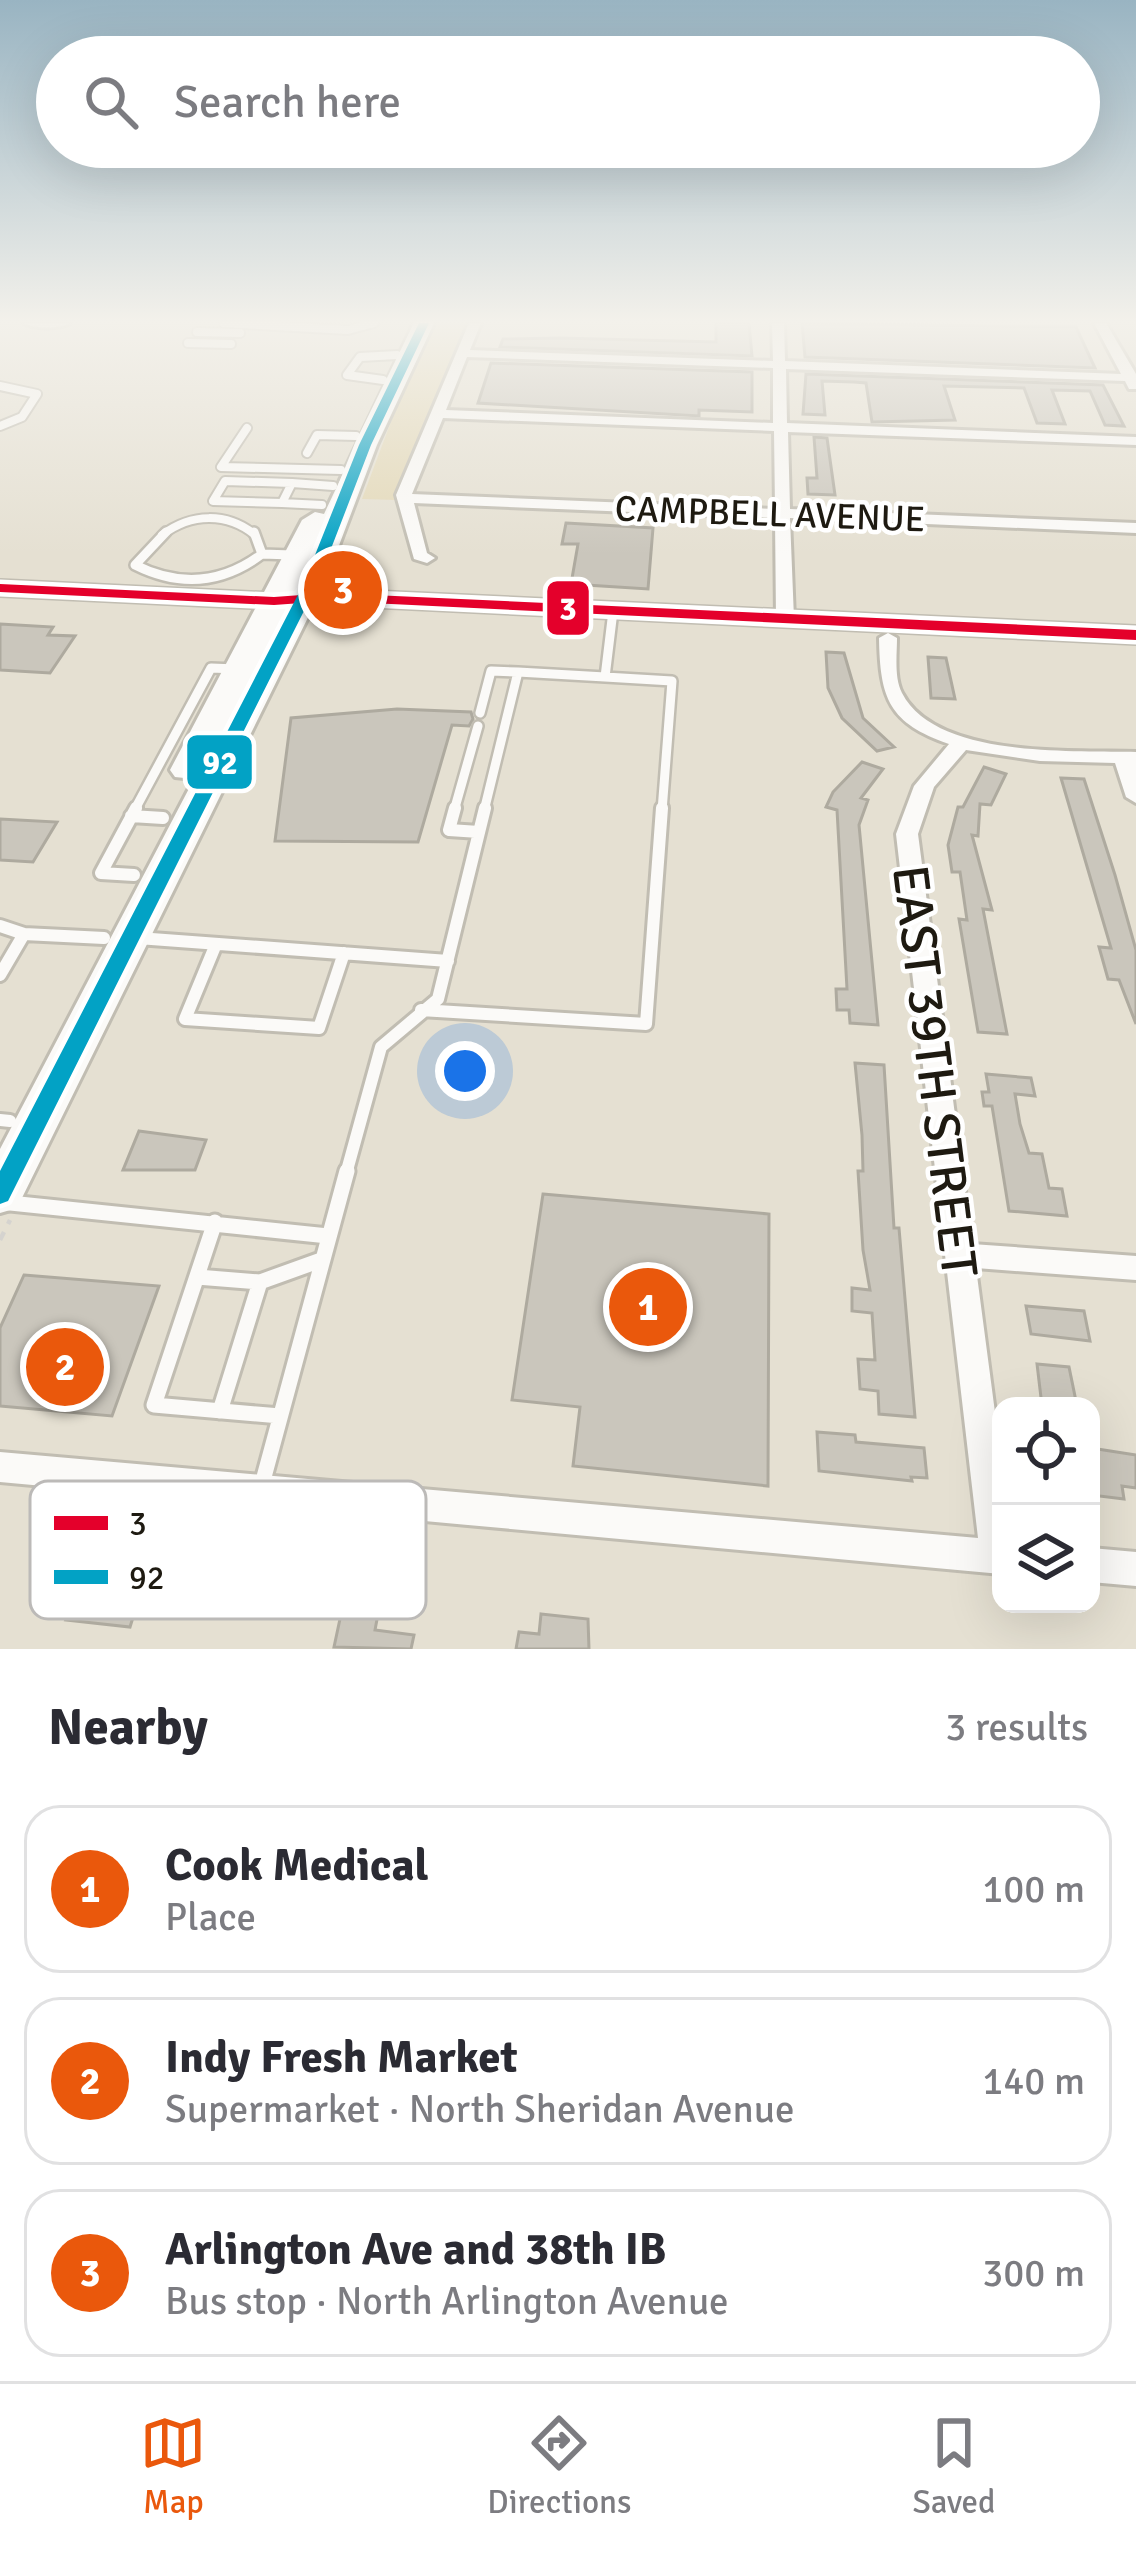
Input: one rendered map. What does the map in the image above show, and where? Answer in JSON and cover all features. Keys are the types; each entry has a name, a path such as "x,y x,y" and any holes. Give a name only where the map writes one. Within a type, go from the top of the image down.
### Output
{"main road":[{"path":"3,1126 116,938 147,817 218,692 291,602 296,556 373,400"},
{"path":"0,1198 116,938 291,602 387,400"},
{"path":"0,588 1136,649"},
{"path":"612,618 785,619 1136,634"}],"street":[{"path":"427,558 420,556 405,498 443,400"},
{"path":"780,400 785,619"},
{"path":"437,414 1136,441"},
{"name":"CAMPBELL AVENUE","path":"405,498 1136,528"},
{"path":"887,638 891,686 902,707 962,742 1012,752 1130,758 1136,797"},
{"name":"EAST 39TH STREET","path":"962,742 924,786 907,834 992,1505"},
{"path":"960,1255 1136,1268"},
{"path":"2,1473 117,1481"},
{"path":"426,1506 992,1556"},
{"path":"1100,1566 1136,1569"}],"lane":[{"path":"0,427 22,418 32,400"},
{"path":"248,428 221,467 332,487"},
{"path":"307,453 317,435 356,436"},
{"path":"226,481 332,487 282,503 213,501 226,481"},
{"path":"282,503 292,483"},
{"path":"262,554 254,532 241,524 181,521 163,527 135,565 153,575 220,578 262,554 296,556"},
{"path":"127,594 153,575"},
{"path":"605,677 612,618"},
{"path":"421,1010 646,1024 672,681 490,670 448,830 479,832"},
{"path":"263,1481 381,1047 438,999 518,672"},
{"path":"0,926 24,934 448,961"},
{"path":"0,975 24,934"},
{"path":"217,944 185,1019 319,1028 344,953"},
{"path":"0,1198 328,1236"},
{"path":"215,1222 154,1406 280,1415"},
{"path":"197,1277 260,1282 321,1261"},
{"path":"220,1411 260,1282"}],"shaded area":[{"path":"399,400 438,400 397,500 362,499"}],"building":[{"path":"752,400 752,412 699,410 699,416 478,403"},
{"path":"804,400 824,400 825,415 803,414"},
{"path":"869,400 949,400 955,420 872,422"},
{"path":"1028,400 1056,400 1065,424 1037,423"},
{"path":"1094,400 1111,400 1124,426 1105,425"},
{"path":"814,437 827,438 835,495 808,494 807,478 817,478"},
{"path":"566,523 653,528 648,589 571,584 578,544 562,544"},
{"path":"0,624 53,627 48,635 75,636 50,673 0,670"},
{"path":"826,652 844,653 863,718 894,747 877,751 842,718 828,688"},
{"path":"928,657 946,658 955,699 931,698"},
{"path":"397,709 471,712 473,719 469,726 452,725 418,842 275,841 291,718"},
{"path":"862,762 883,769 861,798 868,800 859,825 878,1025 850,1023 849,1010 837,1010 836,989 847,989 837,810 826,807 833,792"},
{"path":"984,767 1006,774 991,805 980,804 978,836 972,835 992,910 983,909 1007,1034 978,1032 959,919 967,920 960,872 952,872 948,845 958,807 963,807"},
{"path":"1061,778 1084,779 1115,875 1136,950 1136,1024 1119,980 1108,979 1099,947 1111,948"},
{"path":"0,819 57,822 33,862 0,860"},
{"path":"855,1063 884,1065 894,1228 899,1228 915,1417 879,1414 878,1391 860,1389 858,1359 875,1360 872,1313 852,1311 852,1288 870,1290 863,1250 858,1171 863,1171 862,1135"},
{"path":"986,1074 1031,1078 1035,1096 1015,1094 1020,1124 1029,1153 1042,1154 1049,1188 1062,1189 1067,1216 1009,1211 992,1106 984,1106 982,1092 989,1092"},
{"path":"139,1131 206,1140 195,1170 123,1170"},
{"path":"543,1194 769,1214 768,1486 573,1466 580,1407 512,1400"},
{"path":"24,1275 159,1286 112,1416 0,1406 0,1328"},
{"path":"1026,1306 1084,1311 1090,1341 1031,1334"},
{"path":"1037,1364 1069,1367 1075,1397 1041,1397"},
{"path":"817,1432 855,1435 856,1442 924,1448 927,1478 911,1477 912,1481 819,1471"},
{"path":"1100,1449 1136,1455 1136,1488 1122,1486 1124,1499 1100,1496"},
{"path":"541,1614 588,1619 589,1649 516,1649 519,1632 539,1634"},
{"path":"67,1619 132,1619 130,1627"},
{"path":"340,1619 377,1619 375,1630 414,1635 411,1649 334,1647"}],"transit line":[{"name":"92","path":"0,1194 310,585 387,400"},
{"name":"3","path":"0,588 274,601 329,597 1136,635"}],"place":[{"name":"Arlington Ave and 38th IB","path":"343,590"},
{"name":"Cook Medical","path":"648,1307"},
{"name":"Indy Fresh Market","path":"65,1367"}]}
